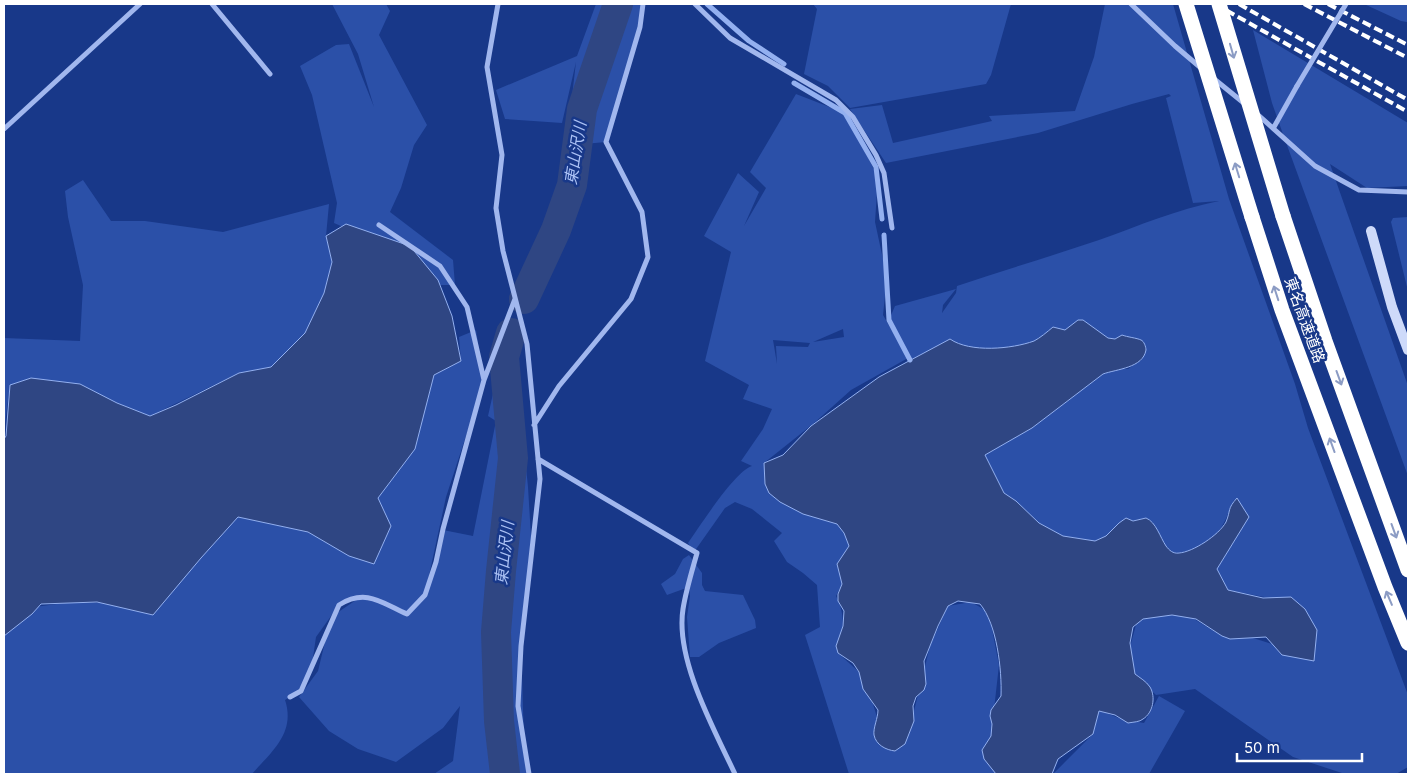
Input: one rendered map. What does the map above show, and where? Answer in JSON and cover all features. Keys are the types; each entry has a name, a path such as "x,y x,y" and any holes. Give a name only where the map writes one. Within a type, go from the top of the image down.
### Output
{"highway":[{"name":"東名高速道路","path":"1186,4 1285,319 1385,587 1408,643"},
{"name":"東名高速道路","path":"1219,4 1283,216 1325,341 1408,570"}],"street":[{"path":"4,129 140,4"},
{"path":"212,4 270,74"},
{"path":"498,4 487,67 502,155 496,208 502,251 527,344 540,479 521,646 518,706 530,774"},
{"path":"534,425 559,386 631,299 648,257 642,212 606,142 640,27 643,4"},
{"path":"695,4 730,38 836,100 853,117 876,154 884,173 892,228"},
{"path":"1131,4 1175,46 1274,127 1315,166 1359,190 1408,192"},
{"path":"1274,127 1296,86 1346,4"},
{"path":"379,225 440,266 467,307 484,380"},
{"path":"1371,231 1392,307 1408,350"},
{"path":"290,697 301,690 339,605 348,599 372,597 407,614 425,595 436,562 443,529 484,380 514,299"},
{"path":"538,459 697,553 682,610 683,648 697,692 735,774"}],"shaded area":[{"path":"332,4 386,4 390,11 379,35 427,125 414,145 401,188 390,212 453,260 455,285 440,285 389,247 334,223 337,203 312,95 300,66 336,45 349,44 374,107 358,54"},
{"path":"596,4 643,4 640,27 606,142 573,145 568,131 576,62 562,123 505,119 496,90 577,56"},
{"path":"813,4 1011,4 991,75 986,84 850,108 828,86 804,74 817,9"},
{"path":"1105,4 1173,4 1229,199 1295,384 1308,428 1408,695 1408,767 1396,774 1345,774 1293,757 1195,689 1156,695 1135,675 1130,647 1137,621 1173,612 1194,619 1222,636 1253,638 1272,644 1282,655 1300,604 1228,590 1217,569 1249,517 1234,500 1224,523 1215,535 1200,546 1179,553 1169,550 1156,528 1146,518 1119,523 1106,536 1095,541 1063,536 1039,523 1016,501 1004,493 985,455 1032,428 1103,374 1116,369 1128,369 1142,359 1031,353 926,352 910,360 889,320 895,306 956,289 943,305 942,313 956,293 957,286 1099,240 1173,213 1219,201 1193,203 1166,98 1171,96 1169,94 1038,133 886,163 850,109 882,105 893,143 992,121 989,116 1075,111 1094,57"},
{"path":"1364,4 1408,4 1407,22 1401,21"},
{"path":"1253,30 1408,123 1408,186 1367,188 1330,164 1408,386 1408,476 1272,103"},
{"path":"796,94 845,113 878,177 875,222 887,278 883,315 908,358 851,390 813,424 764,463 765,484 808,515 837,524 844,533 849,546 837,564 842,584 836,596 843,618 838,653 859,672 873,704 887,750 908,735 930,646 948,606 971,602 987,611 999,665 991,736 998,774 849,774 805,635 820,627 817,585 787,562 774,541 782,533 752,509 735,502 725,508 694,552 688,543 727,488 745,470 752,466 741,461 763,429 772,409 743,399 749,385 705,361 731,252 704,236 738,173 759,192 744,226 766,188 750,172","holes":["843,329 844,337 813,342","773,340 810,343 808,347 776,346 777,364"]},
{"path":"83,180 111,221 145,221 223,232 329,204 326,236 332,262 324,293 308,331 271,367 239,373 150,416 117,403 10,385 4,431 4,338 80,341 83,285 68,217 65,191"},
{"path":"1408,217 1408,291 1391,222 1393,218"},
{"path":"346,224 410,246 438,280 452,316 461,361 434,375 415,449 378,498 391,526 374,564 349,556 308,532 238,517 153,615 97,602 41,604 32,614 4,636 4,439 6,436 10,385 31,378 80,384 117,403 150,416 239,373 271,367 305,333 324,293 332,262 326,236"},
{"path":"1078,320 1083,320 1108,338 1115,339 1122,335 1141,340 1146,349 1144,356 1140,361 1129,367 1103,374 1032,428 985,455 1004,493 1016,501 1039,523 1063,536 1095,541 1106,536 1126,518 1133,521 1146,518 1155,526 1167,547 1177,553 1191,550 1218,532 1226,522 1230,507 1237,498 1249,517 1217,569 1228,590 1263,598 1291,597 1305,609 1317,630 1314,661 1282,655 1266,637 1230,639 1196,619 1172,615 1143,619 1133,627 1130,643 1135,674 1145,681 1152,691 1153,700 1149,713 1140,721 1128,723 1115,715 1099,711 1093,734 1058,759 1052,774 996,774 984,759 982,750 991,736 991,710 1001,696 1001,673 997,648 991,623 980,604 958,601 948,606 924,661 926,684 924,690 916,697 913,706 914,721 905,744 895,751 885,748 877,742 874,735 878,710 863,689 859,672 853,663 838,653 836,646 843,626 844,611 838,601 838,594 842,584 837,564 849,546 844,533 837,524 803,514 780,502 769,493 765,484 764,463 783,455 811,426 879,377 950,339 968,346 1003,348 1034,341 1053,327 1065,330"},
{"path":"476,330 484,381 446,497 427,585 443,530 473,536 496,421 488,416 507,331 513,336 528,487 532,553 521,646 524,740 531,774 434,774 453,761 460,706 443,728 396,762 358,749 329,731 299,697 318,671 331,617 359,598 339,605 316,637 311,671 298,692 285,700 288,712 287,722 280,741 252,774 4,774 4,635 13,610 64,603 105,603 153,615 187,554 238,517 308,532 378,498 405,462 424,412 434,375 461,361 459,337"},
{"path":"689,555 702,573 702,585 705,591 743,595 755,620 756,628 719,643 699,657 690,657 687,617 690,596 689,587 667,595 661,584 675,574 683,559"},
{"path":"1159,696 1185,711 1149,774 1053,774 1093,734 1099,710 1121,719 1144,723"}],"waterway":[{"name":"東山沢川","path":"524,299 556,230 572,185 582,109 618,4"},
{"path":"707,4 749,41 784,64"},
{"path":"794,83 845,113 876,167 882,219"},
{"path":"884,235 889,320 910,360"},
{"name":"東山沢川","path":"505,774 499,721 496,632 513,458 504,357 511,333"}],"railway":[{"path":"1215,4 1408,112"},
{"path":"1239,4 1408,100"},
{"path":"1304,4 1408,58"},
{"path":"1328,4 1408,45"}]}
